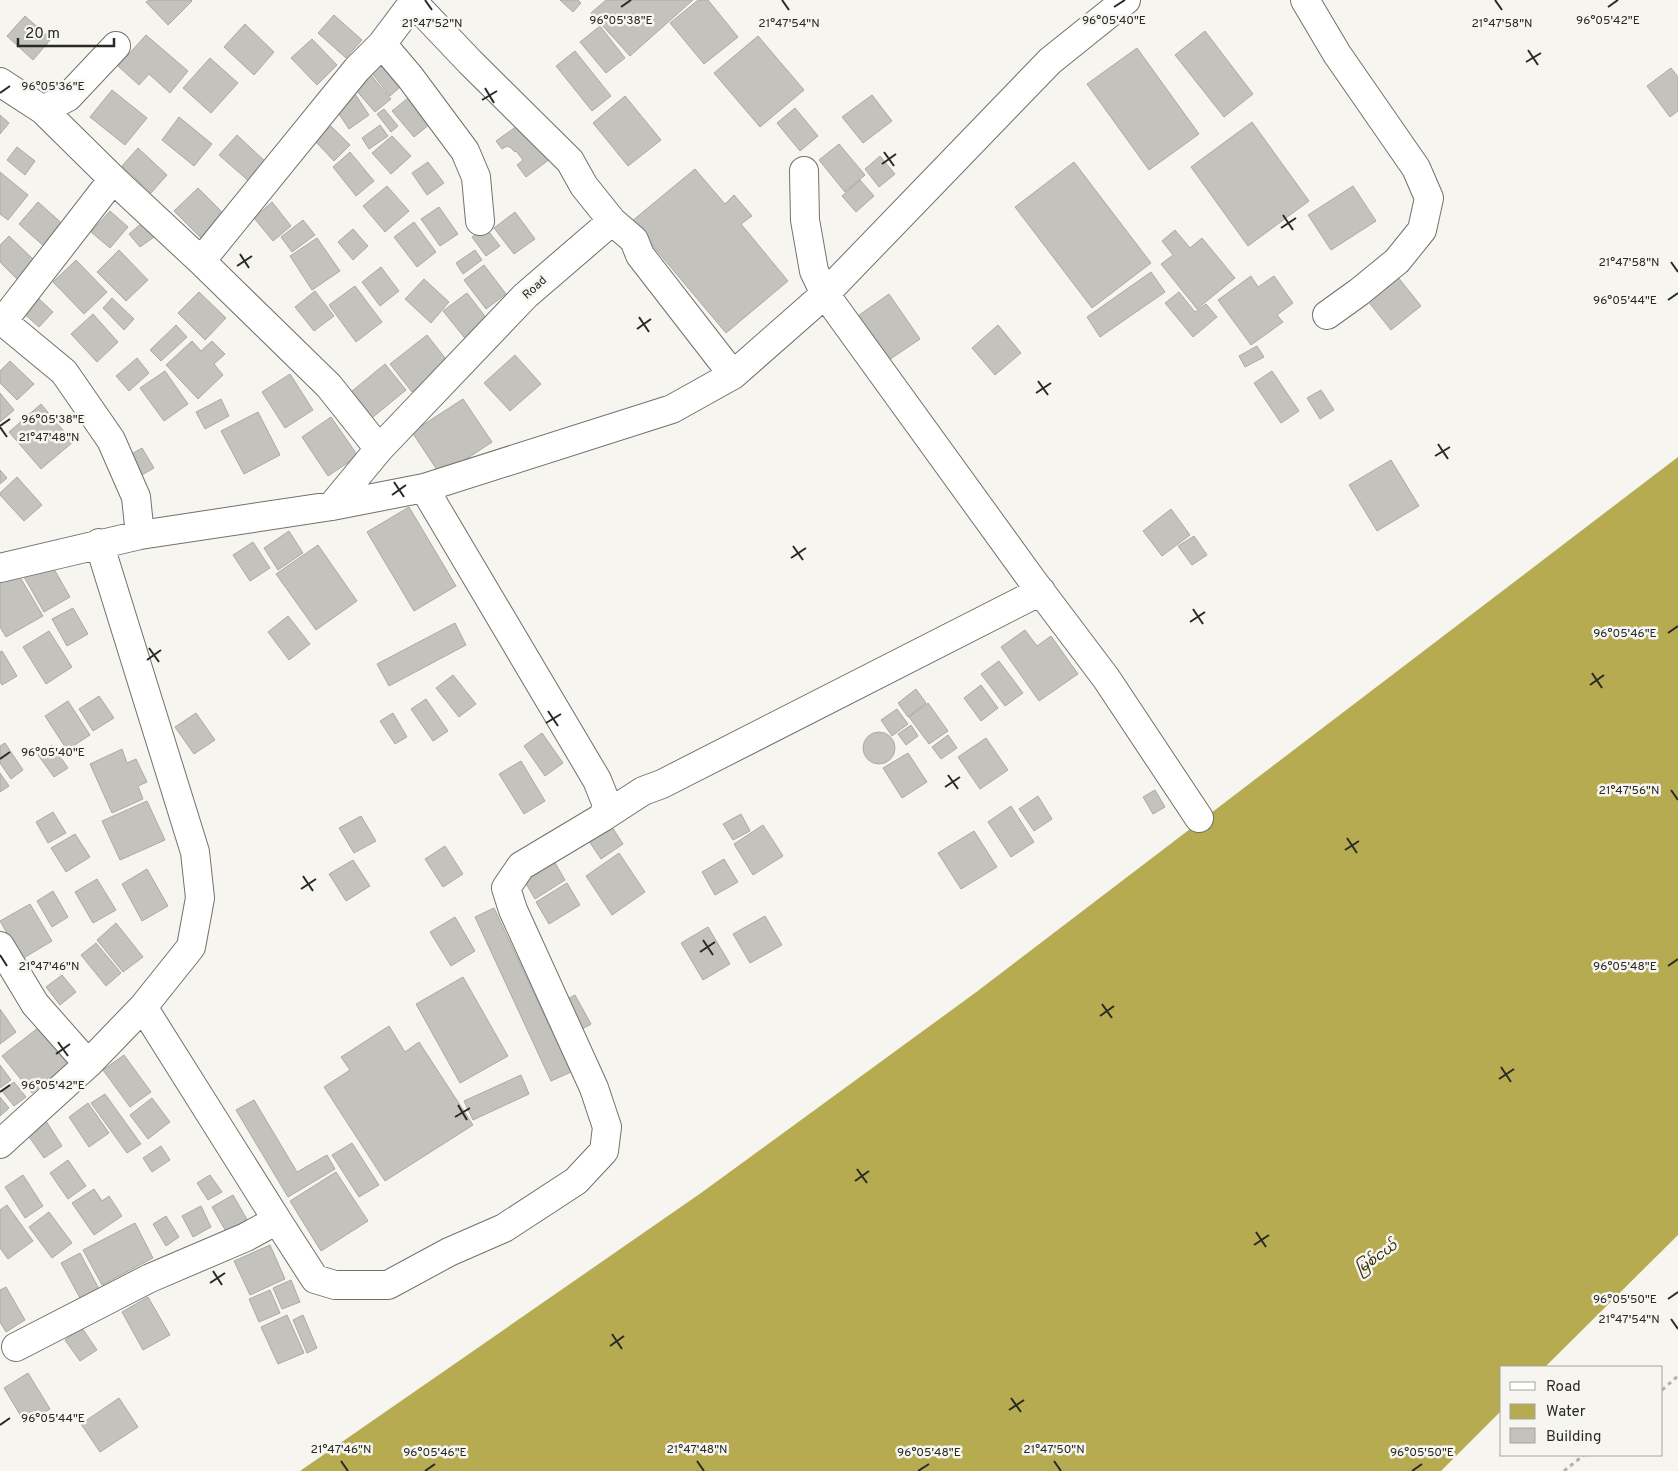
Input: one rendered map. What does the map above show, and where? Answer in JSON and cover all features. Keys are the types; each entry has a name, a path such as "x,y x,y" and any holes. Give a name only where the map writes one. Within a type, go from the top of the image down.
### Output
{"street":[{"path":"0,568 99,543 140,535 332,506 424,488 672,409 733,376 825,294 1050,61 1126,0"},
{"path":"1305,0 1337,54 1416,168 1429,198 1422,230 1397,261 1327,316"},
{"path":"201,261 357,69 382,44 414,1 470,62 570,160 584,186 612,221 634,240 640,255 733,376"},
{"path":"382,44 410,77 465,152 476,177 480,221"},
{"path":"43,110 68,97 116,46"},
{"path":"0,82 43,110 113,179 201,261 328,386 378,449"},
{"path":"804,171 805,220 814,272 825,294 1106,678 1199,818"},
{"path":"113,179 2,320 64,372 111,440 136,497 140,535"},
{"name":"Road","path":"332,506 378,449 525,296 612,221"},
{"path":"424,488 597,780 607,805 603,817"},
{"path":"0,1144 88,1064 143,1007 191,947 200,898 195,852 99,543"},
{"path":"143,1007 315,1279 335,1285 388,1285 449,1252 504,1228 576,1181 604,1151 607,1127 594,1088 513,910 506,888 521,866 643,791 662,784 1040,590"},
{"path":"0,946 35,1004 88,1064"},
{"path":"16,1347 150,1278 246,1237 276,1220"}],"path":[{"path":"1663,1389 1678,1376"},
{"path":"1564,1471 1583,1456"}],"water":[{"name":"မြစ်ငယ်","path":"1678,457 1678,1235 1546,1366 1500,1366 1500,1412 1441,1471 300,1471 701,1193 975,993"}],"building":[{"path":"149,0 192,1 168,25 146,2"},
{"path":"560,0 578,0 581,3 573,12"},
{"path":"606,0 693,0 630,56 591,13"},
{"path":"698,0 708,0 738,37 704,64 670,23"},
{"path":"334,15 362,40 346,58 318,33"},
{"path":"25,16 51,39 33,60 7,36"},
{"path":"245,24 274,52 254,75 224,47"},
{"path":"600,26 625,58 606,73 580,42"},
{"path":"1205,31 1253,94 1224,117 1175,55"},
{"path":"146,35 188,71 170,93 149,74 139,85 118,66"},
{"path":"758,36 804,90 760,127 714,73"},
{"path":"312,39 337,65 317,85 291,58"},
{"path":"1137,48 1199,134 1149,170 1087,84"},
{"path":"575,51 611,96 592,111 556,66"},
{"path":"210,58 238,83 211,113 183,88"},
{"path":"380,64 399,88 390,96 371,72"},
{"path":"1671,68 1678,77 1678,111 1670,117 1647,86"},
{"path":"370,74 391,99 375,112 354,88"},
{"path":"112,90 147,118 125,145 90,117"},
{"path":"355,94 369,115 349,129 335,108"},
{"path":"872,95 892,121 863,143 842,117"},
{"path":"625,96 661,140 628,166 593,123"},
{"path":"408,98 430,124 414,137 392,111"},
{"path":"795,108 818,136 800,151 777,123"},
{"path":"384,109 398,126 391,132 377,114"},
{"path":"0,115 9,123 0,134"},
{"path":"179,117 212,144 194,166 162,140"},
{"path":"524,121 550,159 526,177 517,165 523,160 516,151 507,146 502,149 496,141"},
{"path":"1252,122 1309,201 1248,246 1191,167"},
{"path":"380,125 388,136 369,149 362,138"},
{"path":"331,126 350,145 334,161 315,141"},
{"path":"237,135 268,164 251,183 219,155"},
{"path":"392,136 411,156 391,174 372,153"},
{"path":"839,144 865,175 845,192 819,160"},
{"path":"17,147 35,161 25,175 7,160"},
{"path":"138,148 167,175 151,193 122,166"},
{"path":"350,152 374,181 356,196 333,167"},
{"path":"880,156 895,174 879,187 865,169"},
{"path":"428,162 444,183 427,195 412,173"},
{"path":"1074,162 1151,263 1092,308 1015,207"},
{"path":"695,169 725,204 734,195 752,216 741,224 788,281 726,333 632,221"},
{"path":"0,172 28,195 8,220 0,214"},
{"path":"860,180 874,196 856,212 842,196"},
{"path":"387,186 409,211 385,232 363,206"},
{"path":"1353,186 1376,221 1331,250 1308,215"},
{"path":"198,188 228,218 204,241 174,211"},
{"path":"38,202 66,227 47,249 19,224"},
{"path":"272,202 291,226 273,241 254,218"},
{"path":"439,207 458,234 440,246 421,219"},
{"path":"110,211 128,227 110,248 91,232"},
{"path":"515,212 535,239 514,254 494,228"},
{"path":"303,220 315,235 292,252 281,237"},
{"path":"414,222 436,252 417,267 394,237"},
{"path":"142,223 154,237 140,247 129,234"},
{"path":"486,228 500,246 486,256 472,237"},
{"path":"353,229 368,246 353,260 338,242"},
{"path":"1175,230 1190,248 1202,238 1235,278 1197,309 1161,264 1173,255 1162,241"},
{"path":"9,236 36,262 19,281 0,262 0,245"},
{"path":"317,238 340,271 312,290 290,256"},
{"path":"119,250 148,280 126,301 97,272"},
{"path":"475,250 482,260 463,274 456,263"},
{"path":"76,260 107,292 84,314 53,282"},
{"path":"484,265 506,294 486,309 464,280"},
{"path":"381,267 399,291 380,306 362,282"},
{"path":"1151,272 1165,292 1100,337 1087,317"},
{"path":"1251,276 1258,287 1274,276 1293,303 1277,315 1283,322 1251,345 1218,300"},
{"path":"1397,276 1421,306 1391,330 1367,300"},
{"path":"424,279 449,302 431,323 405,299"},
{"path":"355,286 382,322 356,342 329,305"},
{"path":"315,291 334,316 314,331 295,307"},
{"path":"199,292 226,318 205,340 178,313"},
{"path":"1179,292 1195,312 1206,304 1217,317 1193,337 1165,303"},
{"path":"467,293 491,324 468,342 443,311"},
{"path":"889,294 920,339 886,362 855,318"},
{"path":"36,296 53,312 39,327 22,312"},
{"path":"112,298 134,319 124,330 103,308"},
{"path":"93,314 118,342 97,362 71,334"},
{"path":"176,325 187,337 161,361 150,350"},
{"path":"998,325 1021,353 995,375 972,348"},
{"path":"427,335 449,363 412,392 390,364"},
{"path":"192,341 201,351 212,341 225,354 214,364 223,375 198,399 166,365"},
{"path":"1257,346 1264,357 1245,367 1239,356"},
{"path":"515,355 541,384 510,411 484,383"},
{"path":"137,358 149,373 129,391 116,376"},
{"path":"10,361 34,384 17,400 0,383 0,371"},
{"path":"385,364 406,390 367,422 346,396"},
{"path":"165,371 188,404 164,421 140,388"},
{"path":"1272,371 1299,411 1281,423 1254,383"},
{"path":"290,374 313,410 285,428 262,392"},
{"path":"1321,390 1334,410 1320,419 1307,398"},
{"path":"0,393 14,410 0,422"},
{"path":"221,399 229,416 205,429 196,412"},
{"path":"463,399 492,442 441,476 412,432"},
{"path":"41,404 73,442 41,469 9,432"},
{"path":"258,412 280,455 244,474 221,431"},
{"path":"331,417 358,456 328,476 302,437"},
{"path":"142,448 154,468 140,476 128,456"},
{"path":"1391,460 1419,506 1377,531 1349,485"},
{"path":"0,470 7,478 0,484"},
{"path":"17,477 42,505 24,521 0,495"},
{"path":"409,507 456,586 414,611 367,532"},
{"path":"1171,509 1190,535 1162,556 1143,531"},
{"path":"289,531 303,553 278,570 264,548"},
{"path":"1194,536 1207,555 1192,565 1178,546"},
{"path":"253,542 270,568 250,581 233,555"},
{"path":"318,545 357,601 316,630 276,574"},
{"path":"50,562 70,597 44,612 24,577"},
{"path":"17,572 43,616 6,637 0,627 0,582"},
{"path":"73,608 88,634 67,646 52,619"},
{"path":"288,616 310,644 289,660 268,632"},
{"path":"455,623 466,645 389,686 377,664"},
{"path":"1025,630 1037,646 1051,636 1078,674 1039,701 1001,647"},
{"path":"49,631 72,667 46,684 23,647"},
{"path":"2,651 17,676 2,685 0,682 0,652"},
{"path":"999,661 1023,693 1005,706 981,674"},
{"path":"453,675 476,704 459,717 436,688"},
{"path":"981,685 998,708 981,721 964,698"},
{"path":"916,689 926,703 908,717 898,703"},
{"path":"99,696 114,718 93,731 79,709"},
{"path":"426,699 448,731 433,741 411,709"},
{"path":"68,701 90,735 67,750 45,716"},
{"path":"928,703 948,731 929,744 909,717"},
{"path":"897,709 908,724 892,736 881,720"},
{"path":"196,713 215,740 194,754 175,727"},
{"path":"393,713 407,737 395,744 380,721"},
{"path":"911,725 918,736 906,745 898,734"},
{"path":"879,732 885,733 890,737 894,742 894,754 890,759 885,763 879,764 873,763 868,759 864,754 863,748 864,742 868,737 873,733"},
{"path":"542,733 563,763 545,776 524,746"},
{"path":"948,735 957,748 941,759 932,747"},
{"path":"986,738 1008,770 980,789 958,757"},
{"path":"5,743 23,770 11,779 0,763 0,746"},
{"path":"52,745 68,768 54,777 38,755"},
{"path":"122,749 127,763 136,759 147,782 138,786 143,799 112,813 90,764"},
{"path":"908,753 927,782 902,798 883,768"},
{"path":"521,761 545,801 524,814 499,774"},
{"path":"0,773 9,786 0,792"},
{"path":"1155,790 1165,807 1153,814 1143,797"},
{"path":"1038,796 1052,819 1034,831 1019,809"},
{"path":"147,801 165,840 120,860 102,821"},
{"path":"1011,806 1034,842 1011,857 988,822"},
{"path":"53,812 66,833 48,843 36,822"},
{"path":"741,814 750,831 733,840 723,824"},
{"path":"361,816 376,841 354,853 339,828"},
{"path":"607,819 623,844 601,859 584,834"},
{"path":"763,825 783,856 753,875 734,844"},
{"path":"974,831 997,867 961,889 938,853"},
{"path":"75,834 90,857 66,872 51,848"},
{"path":"445,846 463,874 443,887 425,859"},
{"path":"619,853 645,892 612,915 586,876"},
{"path":"551,856 565,880 535,899 521,875"},
{"path":"724,859 738,882 715,895 702,872"},
{"path":"353,860 370,886 346,901 329,874"},
{"path":"147,869 168,906 142,921 122,884"},
{"path":"97,879 116,910 93,923 75,892"},
{"path":"567,883 580,905 549,924 536,902"},
{"path":"53,891 68,917 52,927 37,901"},
{"path":"30,904 52,941 22,959 0,921"},
{"path":"494,908 571,1072 551,1081 475,917"},
{"path":"765,916 782,945 750,963 733,934"},
{"path":"455,917 475,951 451,966 430,932"},
{"path":"116,923 143,957 123,972 97,940"},
{"path":"708,927 730,964 703,980 681,943"},
{"path":"96,943 121,973 106,986 81,955"},
{"path":"62,975 76,992 60,1005 46,987"},
{"path":"463,977 508,1056 460,1083 416,1004"},
{"path":"575,995 591,1024 577,1032 562,1002"},
{"path":"0,1009 16,1032 0,1044"},
{"path":"43,1024 72,1061 32,1093 2,1056"},
{"path":"389,1026 405,1052 419,1042 473,1125 385,1181 324,1087 350,1070 341,1057"},
{"path":"124,1055 151,1092 130,1107 103,1070"},
{"path":"0,1065 11,1080 0,1088"},
{"path":"521,1075 529,1094 473,1120 464,1101"},
{"path":"14,1082 26,1097 14,1106 2,1091"},
{"path":"105,1094 141,1144 127,1153 91,1103"},
{"path":"0,1097 9,1108 0,1116"},
{"path":"152,1098 170,1122 148,1139 130,1115"},
{"path":"254,1100 297,1172 327,1155 335,1169 288,1197 236,1110"},
{"path":"88,1103 109,1133 89,1147 69,1117"},
{"path":"44,1118 62,1146 44,1158 25,1131"},
{"path":"352,1143 379,1185 359,1197 332,1155"},
{"path":"161,1146 170,1160 152,1172 143,1158"},
{"path":"68,1160 86,1186 68,1199 50,1173"},
{"path":"336,1172 368,1221 321,1251 290,1201"},
{"path":"23,1175 43,1206 25,1218 5,1187"},
{"path":"210,1175 222,1192 208,1200 197,1183"},
{"path":"94,1189 102,1201 109,1196 122,1216 94,1235 72,1203"},
{"path":"233,1195 249,1223 228,1235 212,1207"},
{"path":"7,1205 33,1241 8,1259 0,1248 0,1210"},
{"path":"201,1206 211,1227 193,1237 182,1216"},
{"path":"49,1212 72,1243 52,1258 29,1227"},
{"path":"166,1216 179,1237 166,1246 153,1224"},
{"path":"135,1223 153,1258 102,1285 83,1250"},
{"path":"270,1245 285,1279 250,1295 234,1261"},
{"path":"80,1253 99,1289 80,1298 61,1263"},
{"path":"291,1280 300,1302 282,1309 273,1288"},
{"path":"6,1287 25,1320 6,1332 0,1322 0,1290"},
{"path":"270,1290 280,1313 259,1322 249,1299"},
{"path":"148,1297 170,1335 143,1350 122,1312"},
{"path":"287,1315 304,1353 278,1364 261,1327"},
{"path":"303,1315 317,1348 307,1353 293,1320"},
{"path":"82,1328 97,1350 80,1361 65,1340"},
{"path":"28,1373 50,1409 25,1423 4,1388"},
{"path":"119,1398 138,1427 100,1452 81,1424"}]}
